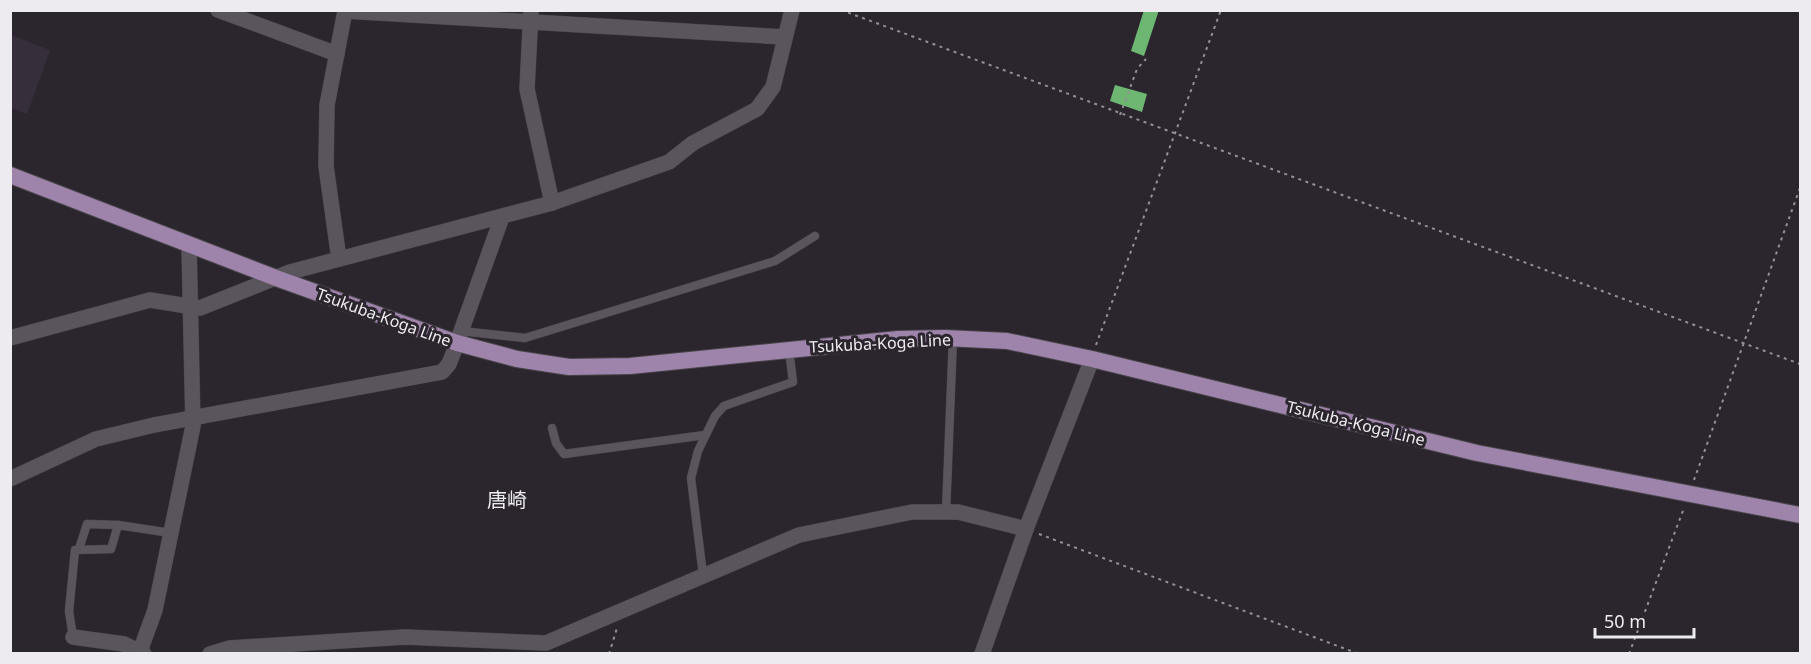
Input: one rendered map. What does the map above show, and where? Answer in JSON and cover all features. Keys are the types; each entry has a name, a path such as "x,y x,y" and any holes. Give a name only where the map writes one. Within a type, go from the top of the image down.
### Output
{"main road":[{"name":"Tsukuba-Koga Line","path":"10,175 276,278 459,337 517,359 578,367 630,366 789,348 953,338 1007,341 1092,359 1477,453 1800,515"}],"street":[{"path":"218,10 337,54"},
{"path":"10,338 150,300 200,308 276,278 339,259 552,203 669,162 693,143 757,109 772,87 792,10"},
{"path":"339,259 326,166 327,105 345,11 530,17 785,37"},
{"path":"530,17 527,88 552,203"},
{"path":"10,479 96,439 193,418 441,372 449,364 502,217"},
{"path":"73,637 124,644 141,653 155,610 193,418 193,308 189,245"},
{"path":"982,654 1026,529 1092,359"},
{"path":"210,654 230,648 338,647 405,637 546,643 800,535 912,512 958,512 1026,529"}],"lane":[{"path":"459,337 525,338 775,261 815,236"},
{"path":"946,512 953,338"},
{"path":"704,575 691,478 705,435 715,416 724,406 793,382 789,348"},
{"path":"552,428 556,443 564,454 705,435"},
{"path":"73,637 69,611 73,556 79,549 87,524 118,525 171,532"},
{"path":"79,549 111,549 118,525"}],"path":[{"path":"841,10 1800,364"},
{"path":"1092,359 1221,10"},
{"path":"1120,114 1137,69 1146,59"},
{"path":"1629,654 1800,188"},
{"path":"1026,529 1359,654"},
{"path":"609,654 621,612"}],"shaded area":[{"path":"11,35 50,50 27,114 11,108"}],"building":[{"path":"1144,10 1159,10 1144,56 1131,51"},
{"path":"1115,85 1147,94 1142,112 1110,101"}],"district":[{"name":"唐崎","path":"507,500"}]}
